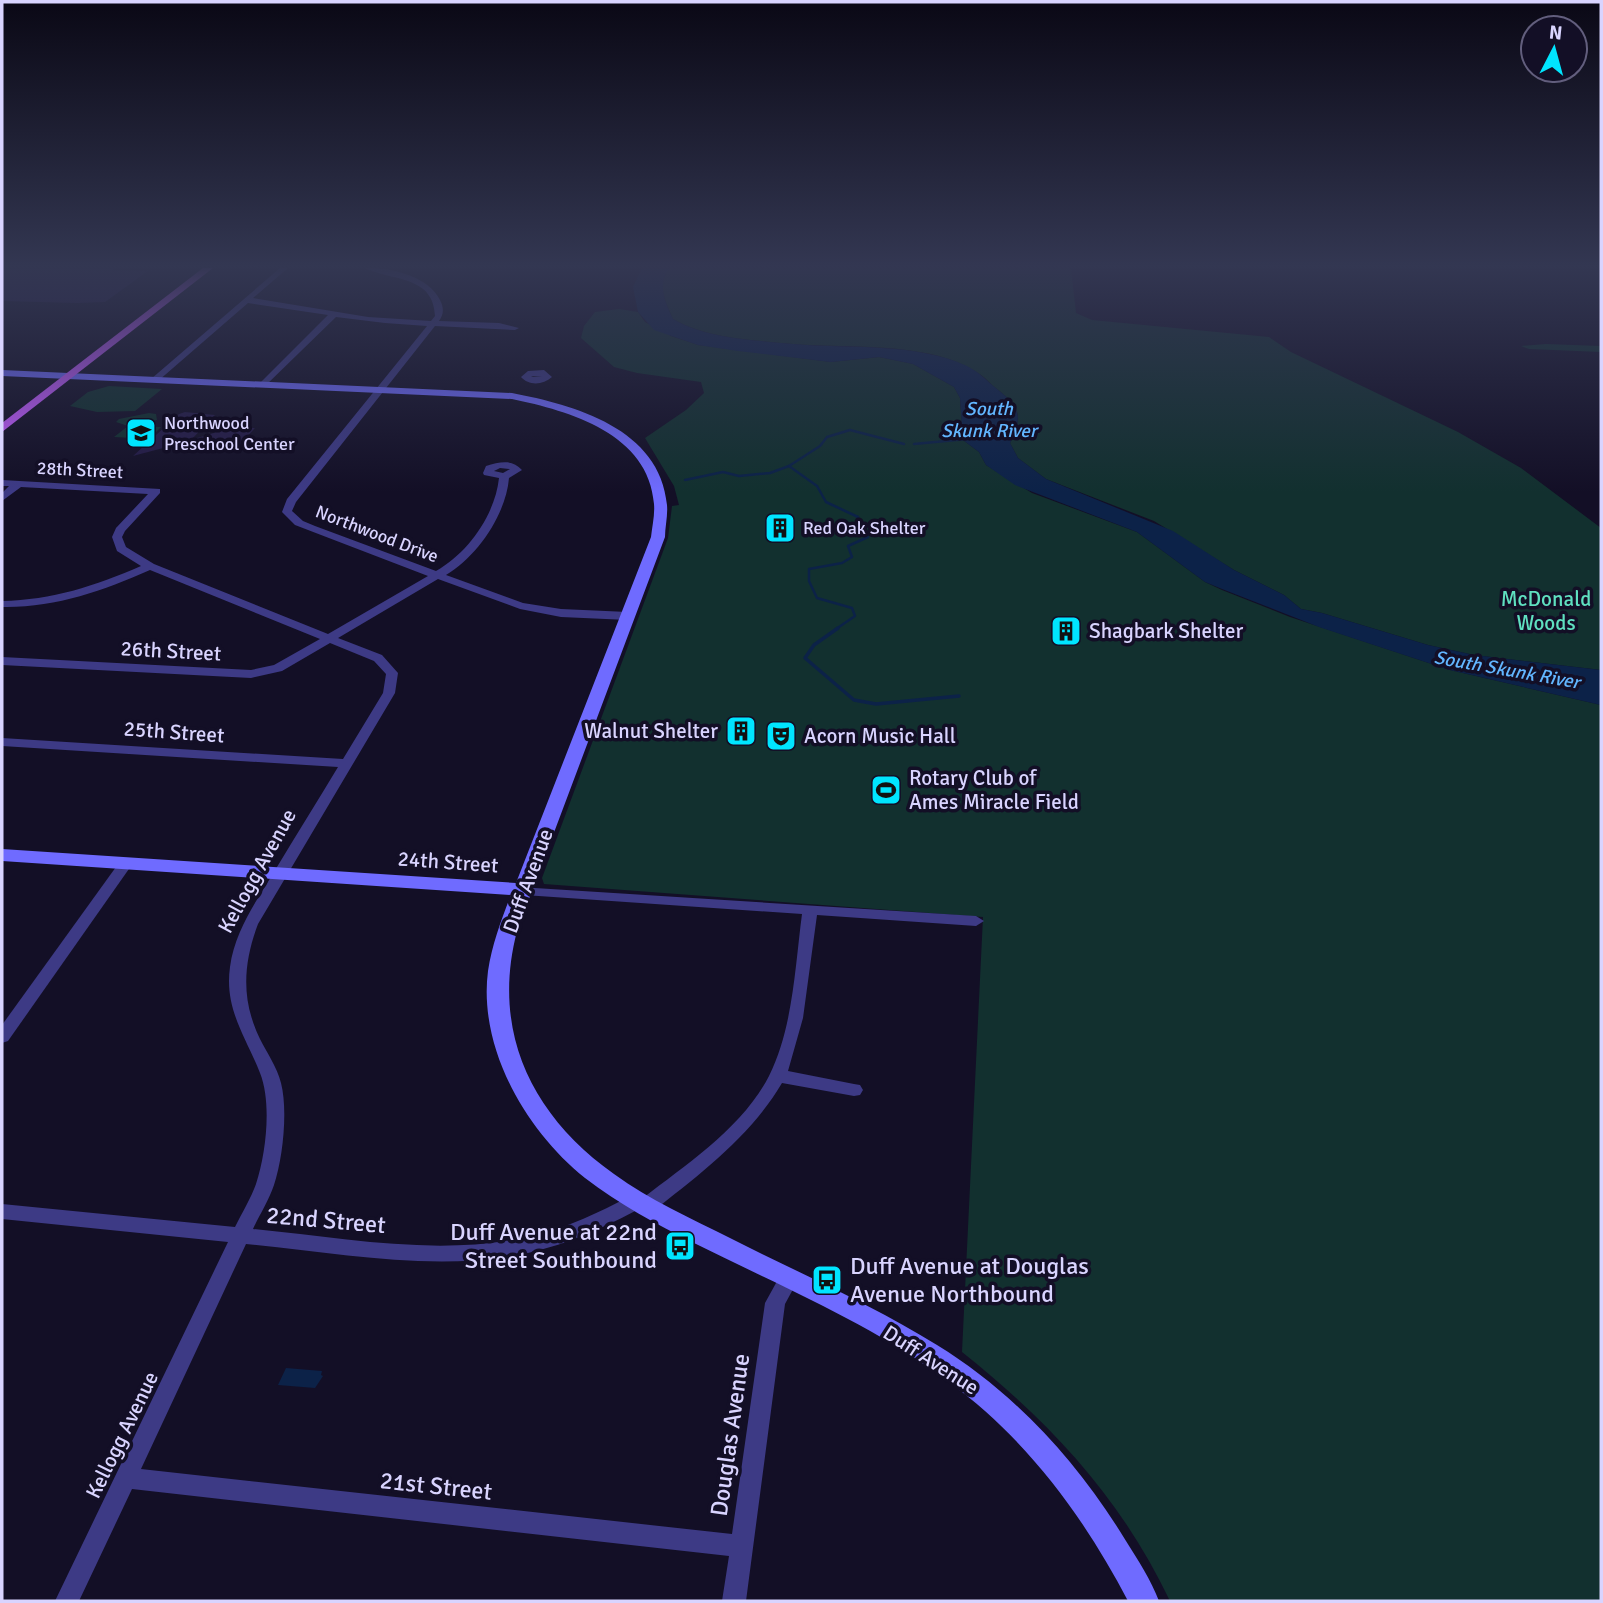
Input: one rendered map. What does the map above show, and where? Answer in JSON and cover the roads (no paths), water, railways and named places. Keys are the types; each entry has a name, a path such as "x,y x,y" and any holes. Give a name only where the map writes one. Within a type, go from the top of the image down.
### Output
{"main road":[{"path":"2,416 97,343"},
{"path":"2,429 113,343"},
{"name":"Duff Avenue","path":"2,373 512,396 560,406 598,421 634,447 652,471 662,497 658,537 508,934 496,987 498,1013 511,1059 523,1088 548,1126 576,1157 641,1204 897,1335 960,1374 1044,1452 1083,1497 1117,1547 1144,1601"},
{"name":"24th Street","path":"2,855 524,890"}],"street":[{"path":"156,379 197,343"},
{"path":"264,384 305,343"},
{"name":"Northwood Drive","path":"419,343 291,501 287,512 292,519 520,606 561,613 628,617"},
{"path":"512,396 532,381"},
{"name":"26th Street","path":"2,660 251,674 289,663 439,576 469,552 500,498 504,476"},
{"name":"28th Street","path":"2,483 156,491"},
{"path":"2,498 19,484"},
{"name":"Kellogg Avenue","path":"67,1601 265,1184 272,1154 273,1087 241,1016 236,971 239,952 250,924 388,693 392,673 378,658 150,566 121,549 117,537 124,524 156,491"},
{"path":"2,604 15,605 75,597 150,566"},
{"path":"2,618 15,605"},
{"name":"25th Street","path":"2,742 345,763"},
{"path":"2,1037 126,863"},
{"name":"24th Street","path":"524,890 976,920"},
{"name":"22nd Street","path":"2,1212 425,1254 495,1252 564,1236 641,1204 738,1128 758,1105 778,1076 793,1021 810,909"},
{"path":"778,1076 854,1090"},
{"name":"Douglas Avenue","path":"734,1601 775,1303 788,1280"},
{"name":"21st Street","path":"126,1478 741,1546"}],"water":[{"name":"South Skunk River","path":"692,343 786,343 904,350 947,358 979,374 1010,401 1018,419 1010,443 1018,458 1046,479 1173,531 1234,570 1284,595 1301,609 1428,645 1474,655 1601,670 1601,705 1450,670 1319,627 1205,582 1137,532 1015,485 986,465 979,452 963,440 960,398 954,387 913,364 879,357 831,362"},
{"path":"286,1368 322,1371 323,1376 315,1388 278,1385"}],"waterway":[{"path":"789,466 820,446 827,437 850,430 904,444"},
{"path":"914,444 967,439"},
{"path":"685,480 723,472 739,476 770,473 789,466"},
{"path":"789,466 817,486 826,502 858,517 868,537 848,546 852,557 842,563 809,569 809,581 817,598 852,608 855,616 836,629"},
{"path":"838,628 814,645 805,658 854,700 876,704 959,696"}],"place":[{"name":"Northwood Preschool Center","path":"141,433"},
{"name":"Red Oak Shelter","path":"780,528"},
{"name":"Shagbark Shelter","path":"1066,631"},
{"name":"Walnut Shelter","path":"741,731"},
{"name":"Acorn Music Hall","path":"781,736"},
{"name":"Rotary Club of Ames Miracle Field","path":"886,790"},
{"name":"Duff Avenue at 22nd Street Southbound","path":"680,1246"},
{"name":"Duff Avenue at Douglas Avenue Northbound","path":"827,1280"}],"park label":[{"name":"McDonald Woods","path":"1546,611"}]}
